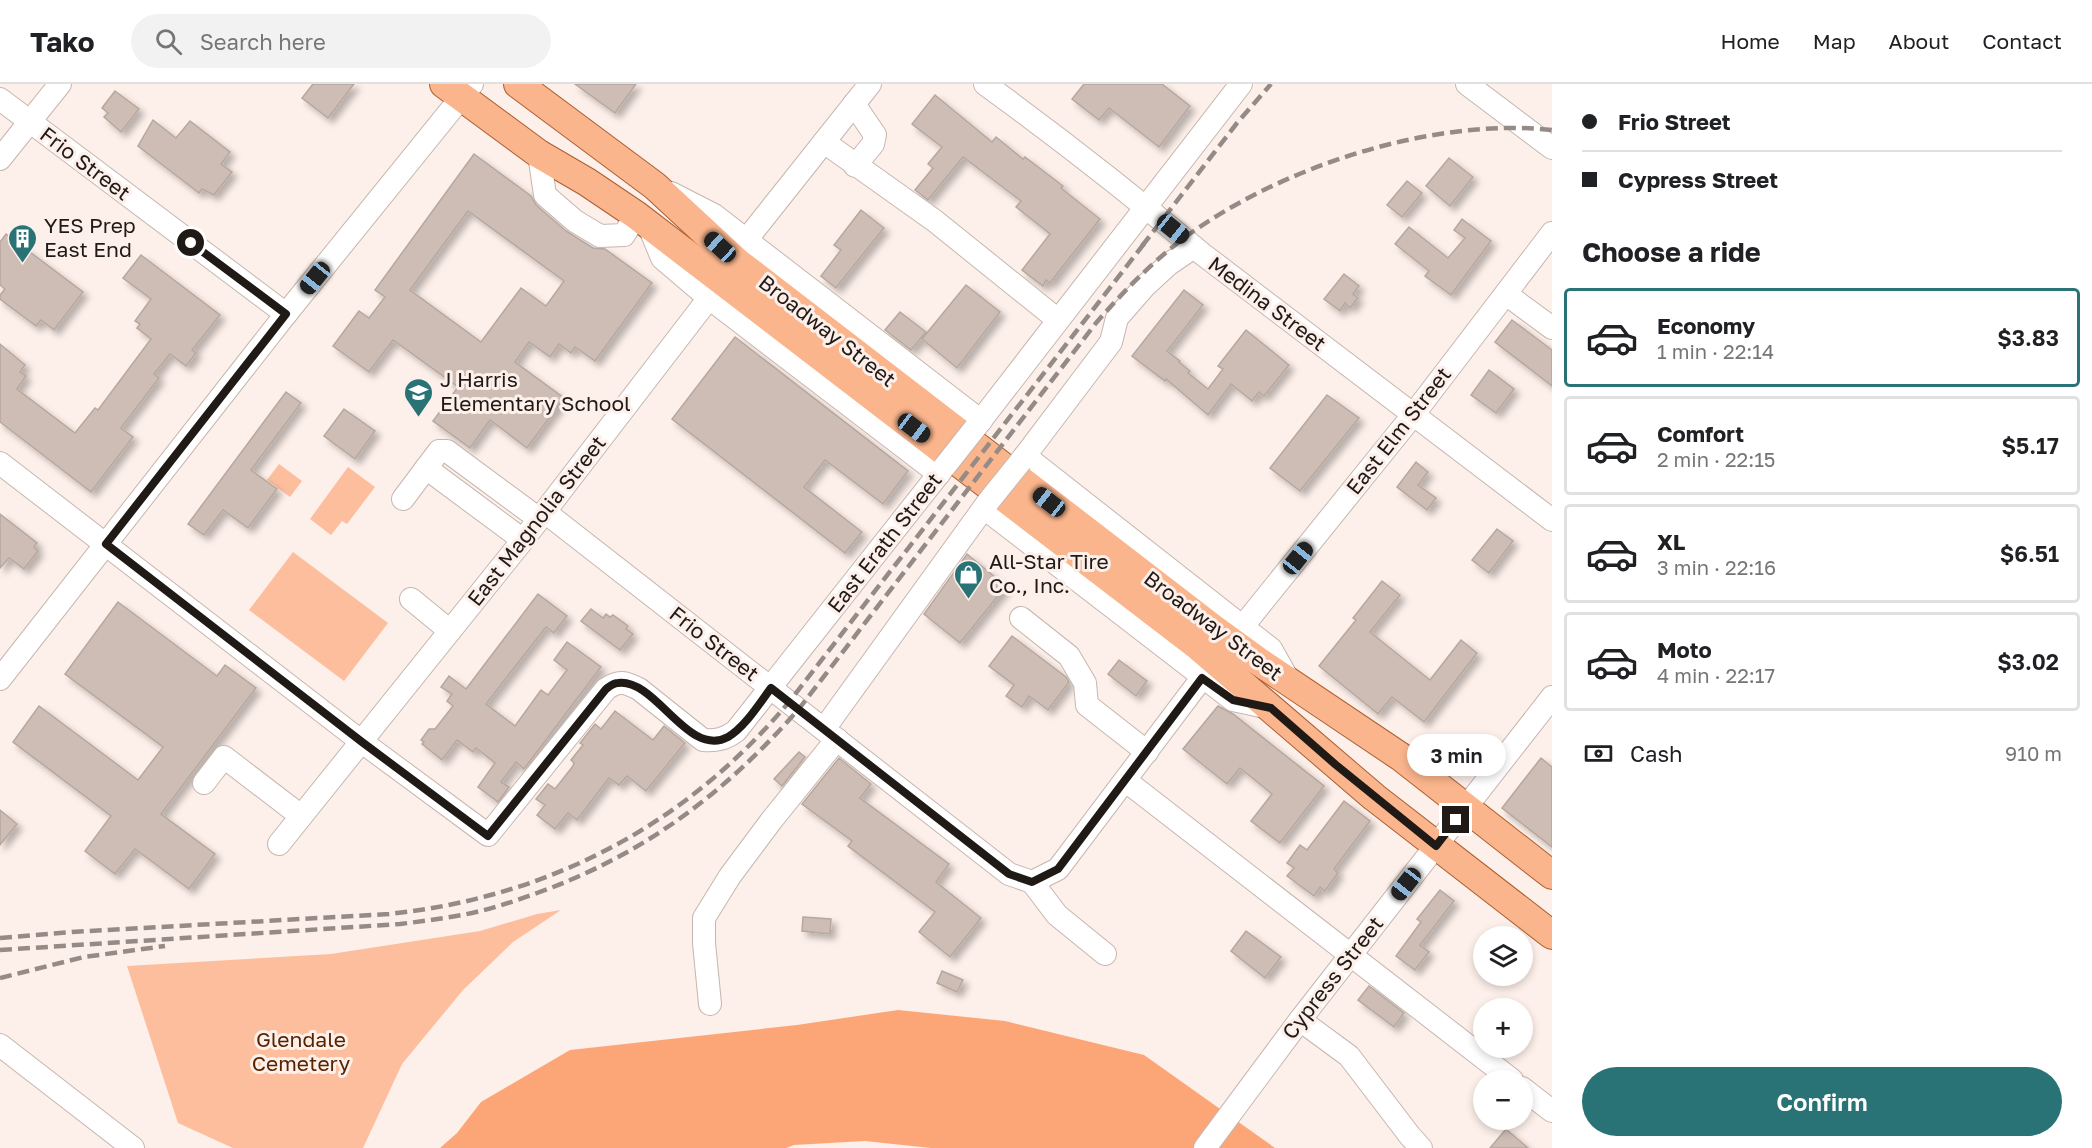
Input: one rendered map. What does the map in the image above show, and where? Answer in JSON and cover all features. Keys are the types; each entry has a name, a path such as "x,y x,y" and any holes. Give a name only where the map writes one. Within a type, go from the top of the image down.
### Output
{"main road":[{"name":"Broadway Street","path":"518,84 656,186 738,262 1204,622 1292,685 1365,732 1552,875"},
{"name":"Broadway Street","path":"459,88 539,154 587,182 642,220 1190,639 1336,765 1436,846 1552,935"}],"street":[{"path":"0,159 60,84"},
{"path":"747,239 870,84"},
{"name":"Medina Street","path":"985,84 1046,129 1194,247 1552,520"},
{"name":"East Erath Street","path":"362,742 488,836 606,689 616,682 627,683 639,689 703,740 716,741 727,737 736,730 771,688 978,425 1241,84"},
{"path":"1467,84 1552,148"},
{"path":"0,679 286,314 459,88"},
{"name":"Frio Street","path":"0,99 286,314"},
{"path":"855,104 875,135 873,144 855,166"},
{"path":"824,142 935,221 1058,320"},
{"path":"539,154 545,195 575,221 600,236 624,235 642,220 662,258 709,298 942,470"},
{"name":"Broadway Street","path":"656,186 714,215 747,239 978,425"},
{"name":"East Elm Street","path":"1243,626 1413,415 1552,233"},
{"path":"710,1004 704,918 730,876 771,820 986,505 1111,342 1117,318 1168,264 1194,247"},
{"path":"1506,294 1552,328"},
{"name":"East Magnolia Street","path":"279,844 542,516 709,298"},
{"name":"Frio Street","path":"426,468 439,451 447,451 542,516 771,688 1009,874 1032,882"},
{"name":"Broadway Street","path":"1023,459 1271,649 1292,685"},
{"path":"0,462 362,742"},
{"path":"403,498 426,468 523,540"},
{"name":"Broadway Street","path":"986,505 1202,678 1233,700 1271,708"},
{"path":"411,599 450,631"},
{"path":"1021,618 1069,656 1085,683 1087,705 1147,752"},
{"path":"1105,954 1057,915 1032,882 1058,869 1202,678"},
{"name":"Cypress Street","path":"1205,1148 1300,1020 1552,697"},
{"path":"204,783 224,757 301,816"},
{"path":"1126,781 1499,1070"},
{"path":"1300,1020 1349,1056 1421,1148"},
{"path":"0,1045 133,1148"},
{"path":"1533,1096 1552,1111"}],"green space":[{"path":"279,464 302,481 290,497 267,480"},
{"path":"348,467 375,487 347,524 342,521 331,535 310,519"},
{"path":"293,552 388,623 344,681 249,610"},
{"name":"Glendale Cemetery","path":"561,910 513,942 463,990 402,1064 363,1148 233,1148 178,1123 127,966 331,954 480,931 537,914"}],"shaded area":[{"path":"898,1010 1005,1021 1144,1055 1275,1148 931,1148 865,1141 794,1145 786,1148 440,1148 457,1133 481,1102 570,1050 797,1025"}],"building":[{"path":"313,84 354,84 328,118 302,98"},
{"path":"575,84 636,84 615,113"},
{"path":"1084,84 1162,84 1190,106 1159,147 1109,108 1099,120 1072,99"},
{"path":"115,91 139,109 121,132 104,117 108,113 102,108"},
{"path":"935,95 992,142 996,137 1023,159 1025,157 1063,186 1061,188 1100,219 1050,283 1046,280 1043,286 1022,270 1050,234 1016,207 1021,201 963,157 928,200 915,190 933,168 928,164 942,147 912,124"},
{"path":"153,120 176,138 190,121 230,152 221,164 232,172 214,195 202,189 199,193 138,146"},
{"path":"474,154 531,196 536,205 566,231 593,248 605,249 652,283 595,361 575,347 571,353 559,344 550,357 529,342 515,362 564,398 527,448 490,420 470,448 433,421 458,387 393,340 369,372 333,346 359,311 369,318 385,297 375,290","holes":["468,211 564,281 546,306 521,288 481,342 410,290"]},
{"path":"1449,158 1473,177 1450,206 1426,186"},
{"path":"1407,181 1422,193 1402,217 1387,205"},
{"path":"861,210 884,228 836,288 821,276 841,250 834,245"},
{"path":"1462,219 1491,241 1451,295 1425,276 1429,271 1395,244 1409,227 1448,258 1465,238 1454,230"},
{"name":"YES Prep East End","path":"6,234 83,292 54,330 41,320 36,326 0,299 5,289 0,285 0,242"},
{"path":"141,255 220,315 192,350 196,353 186,366 170,354 154,374 159,378 121,428 133,437 91,492 0,422 0,344 25,365 20,372 26,376 17,389 75,433 95,408 98,410 151,339 137,328 140,324 135,321 151,299 123,278"},
{"path":"1344,274 1359,286 1353,294 1358,298 1350,308 1345,303 1340,311 1324,299"},
{"path":"966,285 1000,312 957,368 922,339"},
{"path":"1184,290 1203,305 1167,351 1190,371 1188,373 1208,389 1223,369 1218,366 1246,330 1289,365 1264,396 1259,392 1252,401 1231,384 1208,415 1166,379 1165,381 1132,356"},
{"path":"900,312 926,332 911,350 885,330"},
{"path":"1512,320 1552,350 1552,386 1495,342"},
{"path":"735,337 908,471 883,504 825,460 804,487 862,532 845,553 672,419"},
{"path":"1489,370 1514,389 1496,413 1471,395"},
{"path":"286,392 301,403 251,470 277,489 248,528 223,510 204,535 188,524"},
{"path":"1327,395 1359,418 1300,491 1270,468"},
{"path":"344,409 375,431 355,459 324,436"},
{"path":"1416,462 1428,472 1418,485 1436,498 1427,510 1397,487"},
{"path":"0,514 37,543 34,547 38,551 24,569 9,558 0,568"},
{"path":"1497,529 1513,541 1489,573 1472,560"},
{"path":"967,554 1006,586 960,643 924,614"},
{"path":"1382,581 1400,595 1370,632 1430,680 1461,640 1477,653 1424,722 1392,697 1378,714 1319,666 1356,620 1353,618"},
{"path":"538,594 567,616 554,633 546,627 486,704 515,726 541,690 548,695 567,670 554,660 567,642 601,667 524,769 516,762 501,782 509,787 498,802 478,787 495,763 476,748 473,752 457,740 442,760 422,744 424,742 421,740 429,729 435,729 453,706 447,701 452,694 441,687 449,676 466,689"},
{"path":"118,602 217,676 225,665 256,688 161,814 215,854 189,889 135,849 115,874 85,851 111,816 13,742 39,706 138,780 163,747 65,674"},
{"path":"591,609 603,618 606,614 610,617 613,615 628,626 626,629 633,634 620,650 581,621"},
{"path":"1012,636 1066,677 1069,682 1048,710 1029,696 1022,707 1006,696 1014,685 989,666"},
{"path":"1119,660 1147,681 1136,696 1108,674"},
{"path":"1218,706 1233,714 1324,786 1280,843 1251,821 1272,794 1240,768 1227,784 1183,749"},
{"path":"615,711 653,740 664,726 685,743 646,791 627,776 619,785 609,778 577,820 568,813 555,829 537,815 545,805 536,799 548,784 555,789 573,766 574,763 571,760 583,745 580,743 595,724 601,729"},
{"path":"799,752 805,757 782,786 774,779"},
{"path":"839,758 871,784 860,798 949,864 936,882 981,918 950,957 919,932 935,912 848,846 852,841 802,804"},
{"path":"1541,758 1552,767 1552,847 1502,808"},
{"path":"1344,801 1370,821 1334,869 1338,873 1325,891 1320,887 1314,896 1287,876 1294,868 1287,863 1300,845 1307,850"},
{"path":"0,810 17,824 0,845"},
{"path":"1440,890 1454,901 1420,945 1429,952 1415,970 1396,956 1421,922 1417,919"},
{"path":"803,917 831,919 830,934 802,931"},
{"path":"1246,931 1281,957 1265,978 1231,951"},
{"path":"942,971 963,980 957,992 937,983"},
{"path":"1369,986 1404,1013 1394,1027 1358,1000"},
{"path":"1507,1130 1528,1148 1490,1148"}],"railway":[{"path":"1142,246 1237,123 1271,84"},
{"path":"0,950 400,924 436,919 472,913 513,902 576,878 612,860 647,841 711,795 741,769 798,710 1096,323 1138,278 1184,238 1222,212 1265,189 1359,152 1458,131 1506,128 1552,130"},
{"path":"0,938 389,914 448,905 504,891 558,872 610,848 659,819 705,785 749,746 789,702 1147,240"},
{"path":"0,978 84,957 165,946"}],"place":[{"name":"YES Prep East End","path":"23,264"},
{"name":"J Harris Elementary School","path":"419,418"},
{"name":"All-Star Tire Co., Inc.","path":"968,600"}],"route":[{"path":"191,243 286,314 106,544 362,742 488,836 606,689 616,682 627,683 639,689 703,740 716,741 736,730 771,688 1009,874 1032,882 1058,869 1202,678 1233,700 1271,708 1336,765 1436,846 1456,820"}]}
